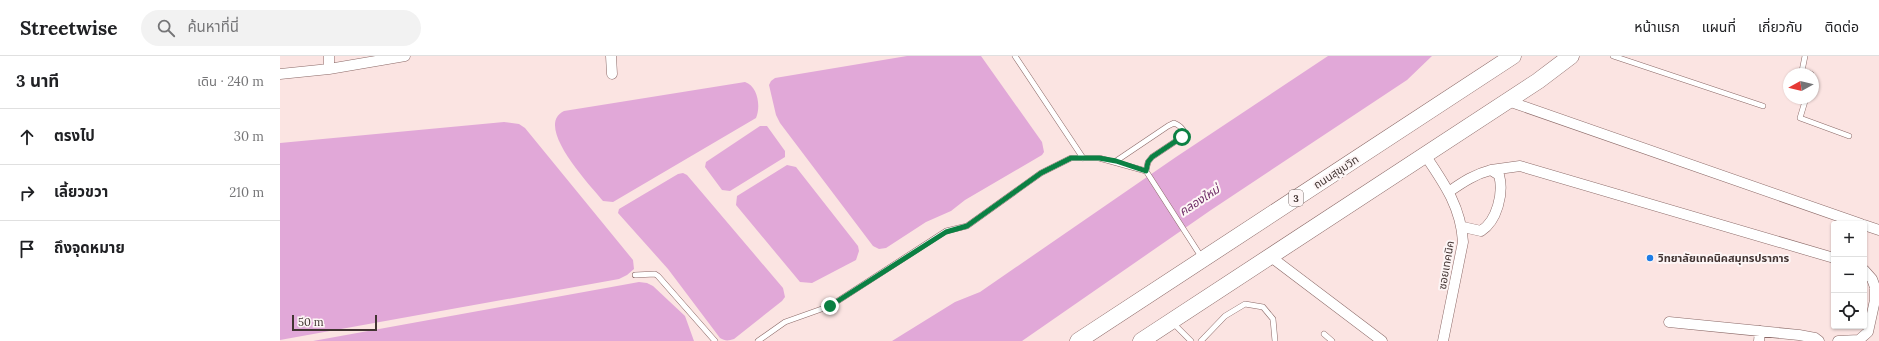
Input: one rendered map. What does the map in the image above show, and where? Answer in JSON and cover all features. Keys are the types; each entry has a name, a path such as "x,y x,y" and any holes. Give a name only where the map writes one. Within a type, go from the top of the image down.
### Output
{"highway":[{"path":"1141,341 1508,101 1571,56"},
{"name":"ถนนสุขุมวิท","path":"1078,341 1509,57"}],"street":[{"path":"329,56 329,69"},
{"path":"280,74 329,69 405,56"},
{"path":"610,56 612,74"},
{"path":"1508,101 1852,221"},
{"name":"ซอยเทคนิค","path":"1425,155 1450,191 1463,227 1463,242 1443,341"},
{"path":"1450,191 1471,177 1491,170 1520,166 1831,257"},
{"path":"1463,227 1481,231 1488,227 1494,216 1501,183 1499,175 1491,170"},
{"path":"1867,226 1879,230"},
{"path":"1270,257 1382,341"},
{"path":"1838,341 1859,340 1868,332 1875,287 1872,279 1867,273"},
{"path":"1669,322 1760,336 1799,334 1819,341"}],"lane":[{"path":"1015,56 1083,158"},
{"path":"1613,56 1763,106"},
{"path":"1803,68 1805,56"},
{"path":"1804,104 1800,118 1849,136"},
{"path":"1116,161 1168,126 1174,123 1179,125 1184,132 1182,137 1152,157 1148,162 1146,173"},
{"path":"758,341 785,322 830,306 946,232 967,226 1041,173 1071,158 1116,161 1146,173 1185,230 1202,259"},
{"path":"635,275 655,274 658,276 715,341"},
{"path":"1201,341 1225,316 1245,304 1263,307 1273,319 1275,341"},
{"path":"1171,321 1191,341"},
{"path":"1324,334 1332,341"}],"water":[{"path":"907,56 981,56 1042,142 1044,152 1042,155 965,200 951,211 926,222 886,248 879,249 873,246 780,123 776,115 769,85 775,78"},
{"name":"คลองใหม่","path":"1328,56 1432,56 1407,80 1211,210 1022,341 892,341 955,302 980,292 1176,157"},
{"path":"745,82 749,84 756,92 758,108 756,118 613,202 603,201 577,170 567,156 555,129 556,119 564,111"},
{"path":"504,122 519,124 525,128 633,260 634,269 619,279 280,340 280,143"},
{"path":"760,126 767,126 785,151 785,157 730,191 722,190 705,167 706,162"},
{"path":"787,165 796,167 858,246 859,251 856,260 812,283 800,282 736,205 737,196"},
{"path":"683,173 687,175 783,288 785,297 782,301 732,340 720,338 668,269 618,213 619,209 678,174"},
{"path":"639,282 647,283 653,286 685,316 694,341 313,341"}],"place":[{"name":"วิทยาลัยเทคนิคสมุทรปราการ","path":"1650,258"}],"route":[{"path":"830,306 946,232 967,226 1041,173 1071,158 1099,158 1116,161 1146,171 1146,166 1152,157 1182,137"}]}
